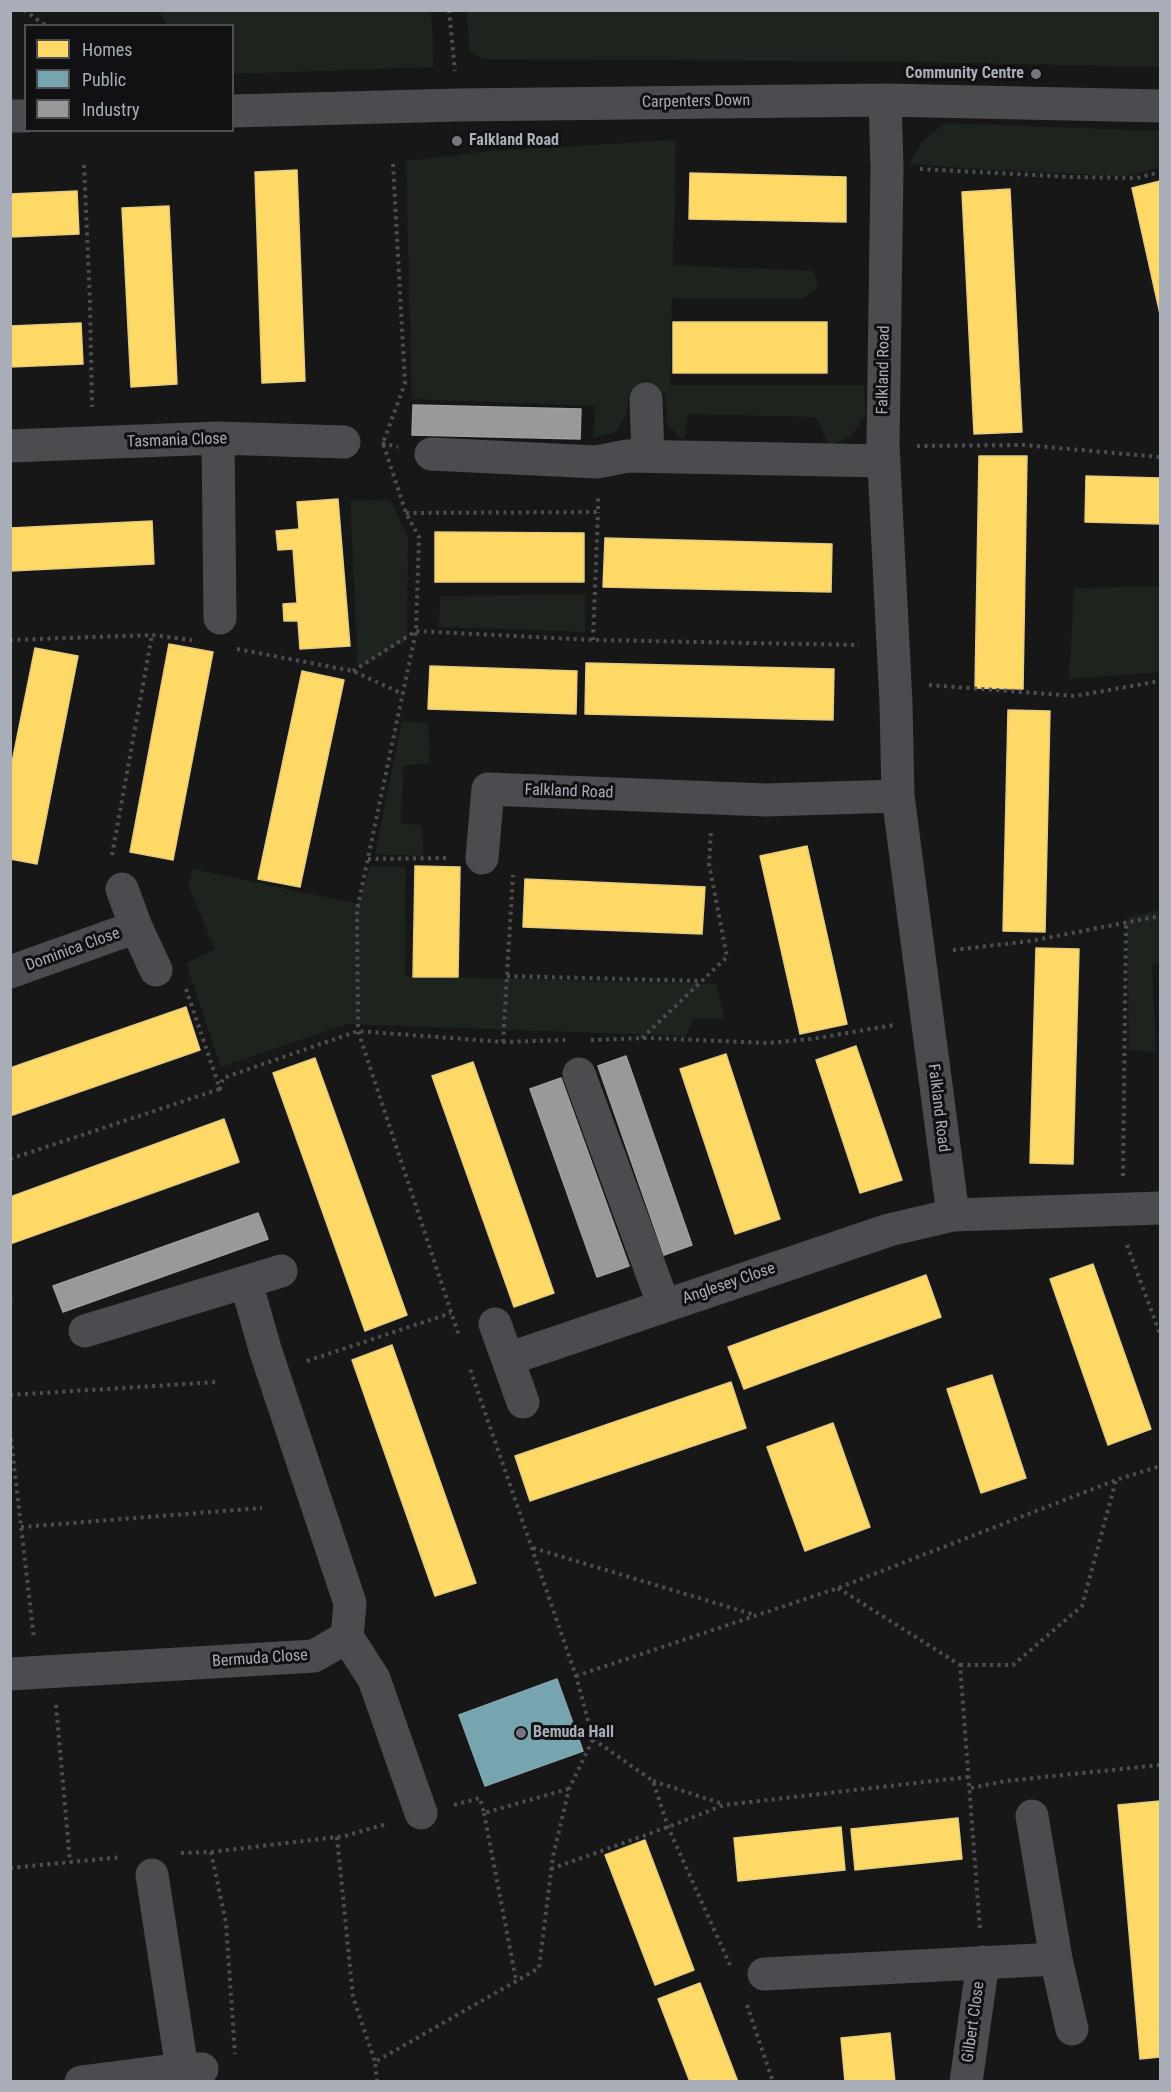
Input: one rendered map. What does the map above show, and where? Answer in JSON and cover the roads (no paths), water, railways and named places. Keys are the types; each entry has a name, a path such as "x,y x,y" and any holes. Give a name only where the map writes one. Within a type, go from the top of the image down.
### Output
{"street":[{"name":"Carpenters Down","path":"234,111 458,105 885,100 1161,106"},
{"name":"Falkland Road","path":"885,100 887,167 883,454 896,703 898,796 953,1215"},
{"path":"624,458 646,399"},
{"path":"218,438 220,618"},
{"name":"Tasmania Close","path":"10,446 218,438 344,442"},
{"path":"431,454 624,458 883,454"},
{"name":"Falkland Road","path":"482,858 488,789 766,800 898,796"},
{"name":"Dominica Close","path":"122,889 136,927 170,976"},
{"name":"Dominica Close","path":"10,972 136,927"},
{"path":"579,1074 664,1306"},
{"path":"953,1215 1161,1208"},
{"name":"Anglesey Close","path":"508,1359 889,1230 953,1215"},
{"path":"85,1331 281,1271"},
{"path":"246,1282 265,1349 350,1603 347,1637 374,1679 422,1813"},
{"path":"495,1324 523,1402"},
{"name":"Bermuda Close","path":"10,1674 314,1656 347,1637"},
{"path":"1032,1816 1056,1959 1072,2029"},
{"path":"81,2082 192,2069 152,1875"},
{"path":"764,1974 1056,1959"},
{"name":"Gilbert Close","path":"966,2082 983,1962"}],"place":[{"name":"Community Centre","path":"1036,74"},
{"name":"Falkland Road","path":"457,141"},
{"name":"Bemuda Hall","path":"521,1733"}]}
